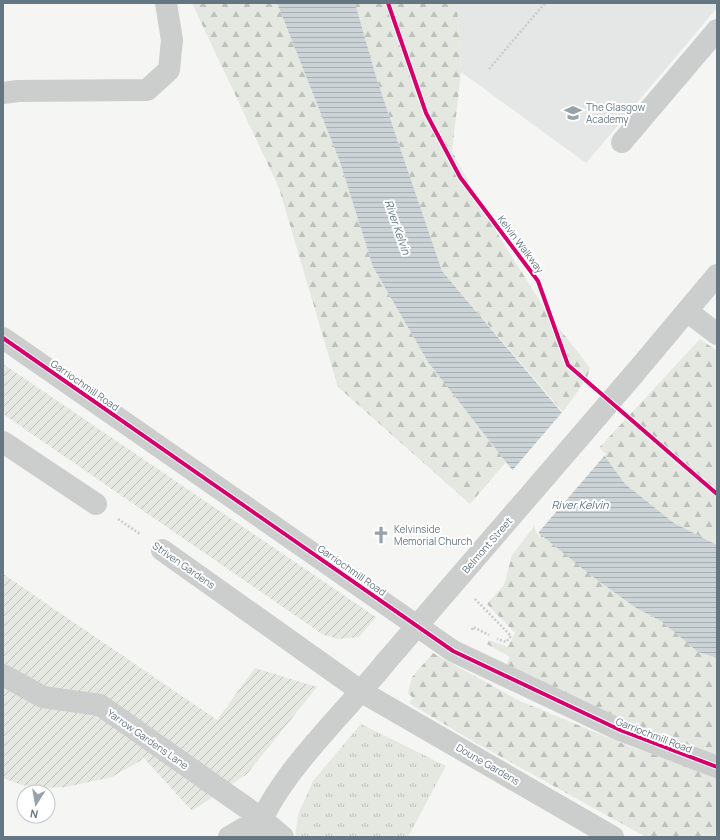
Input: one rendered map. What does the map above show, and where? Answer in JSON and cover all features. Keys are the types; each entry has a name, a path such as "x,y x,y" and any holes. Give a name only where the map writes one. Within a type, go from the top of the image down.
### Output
{"street":[{"path":"3,93 18,91 147,90 169,70 172,40 166,3"},
{"path":"622,142 717,30"},
{"name":"Belmont Street","path":"258,828 300,762 362,692 385,663 634,374 717,275"},
{"path":"687,311 717,334"},
{"name":"Garriochmill Road","path":"3,338 391,606 453,651 498,674 620,730 717,767"},
{"path":"3,442 96,504"},
{"name":"Striven Gardens","path":"162,550 362,692"},
{"name":"Yarrow Gardens Lane","path":"3,675 43,697 100,705 258,828 283,837"},
{"name":"Doune Gardens","path":"362,692 613,837"},
{"path":"229,837 258,828"}],"path":[{"path":"489,69 545,3"},
{"path":"492,616 511,636 506,642 496,639"}],"shaded area":[{"name":"The Glasgow Academy","path":"457,3 717,3 717,8 586,163 461,72"}],"green space":[{"path":"192,3 277,3 340,162 373,267 428,362 506,462 470,504 338,387 279,188"},
{"path":"355,3 457,3 461,72 452,151 484,212 548,314 590,368 587,378 563,412 442,271 377,80"},
{"path":"700,339 717,351 717,545 674,523 625,484 598,449"},
{"path":"3,364 376,617 359,637 337,639 322,634 3,414"},
{"path":"536,524 593,577 636,608 661,621 698,652 717,658 717,759 606,714 505,667 510,657 487,644 489,640 508,647 515,633 487,604 504,585 512,555"},
{"path":"3,574 217,720 255,668 317,687 247,774 192,811 143,757 140,761 112,777 66,787 56,787 56,784 19,784 3,778"},
{"path":"433,653 520,701 631,747 717,775 717,837 646,837 476,743 409,703 413,698 408,693 412,677"},
{"path":"361,724 446,766 408,837 295,837 298,815 313,781"}],"water":[{"name":"River Kelvin","path":"277,3 355,3 377,80 442,271 573,426 604,455 625,484 674,523 717,545 717,658 698,652 661,621 636,608 593,577 539,533 520,480 428,362 373,267 340,162"}],"pier":[{"path":"564,410 575,424 606,454 538,533 541,537 537,534 518,481 511,472"}],"cycle path":[{"name":"Kelvin Walkway","path":"388,3 426,113 460,177 538,281 568,365 717,494"},
{"path":"3,338 453,651 620,730 717,767"}],"place":[{"name":"The Glasgow Academy","path":"573,113"},
{"name":"Kelvinside Memorial Church","path":"381,535"}]}
